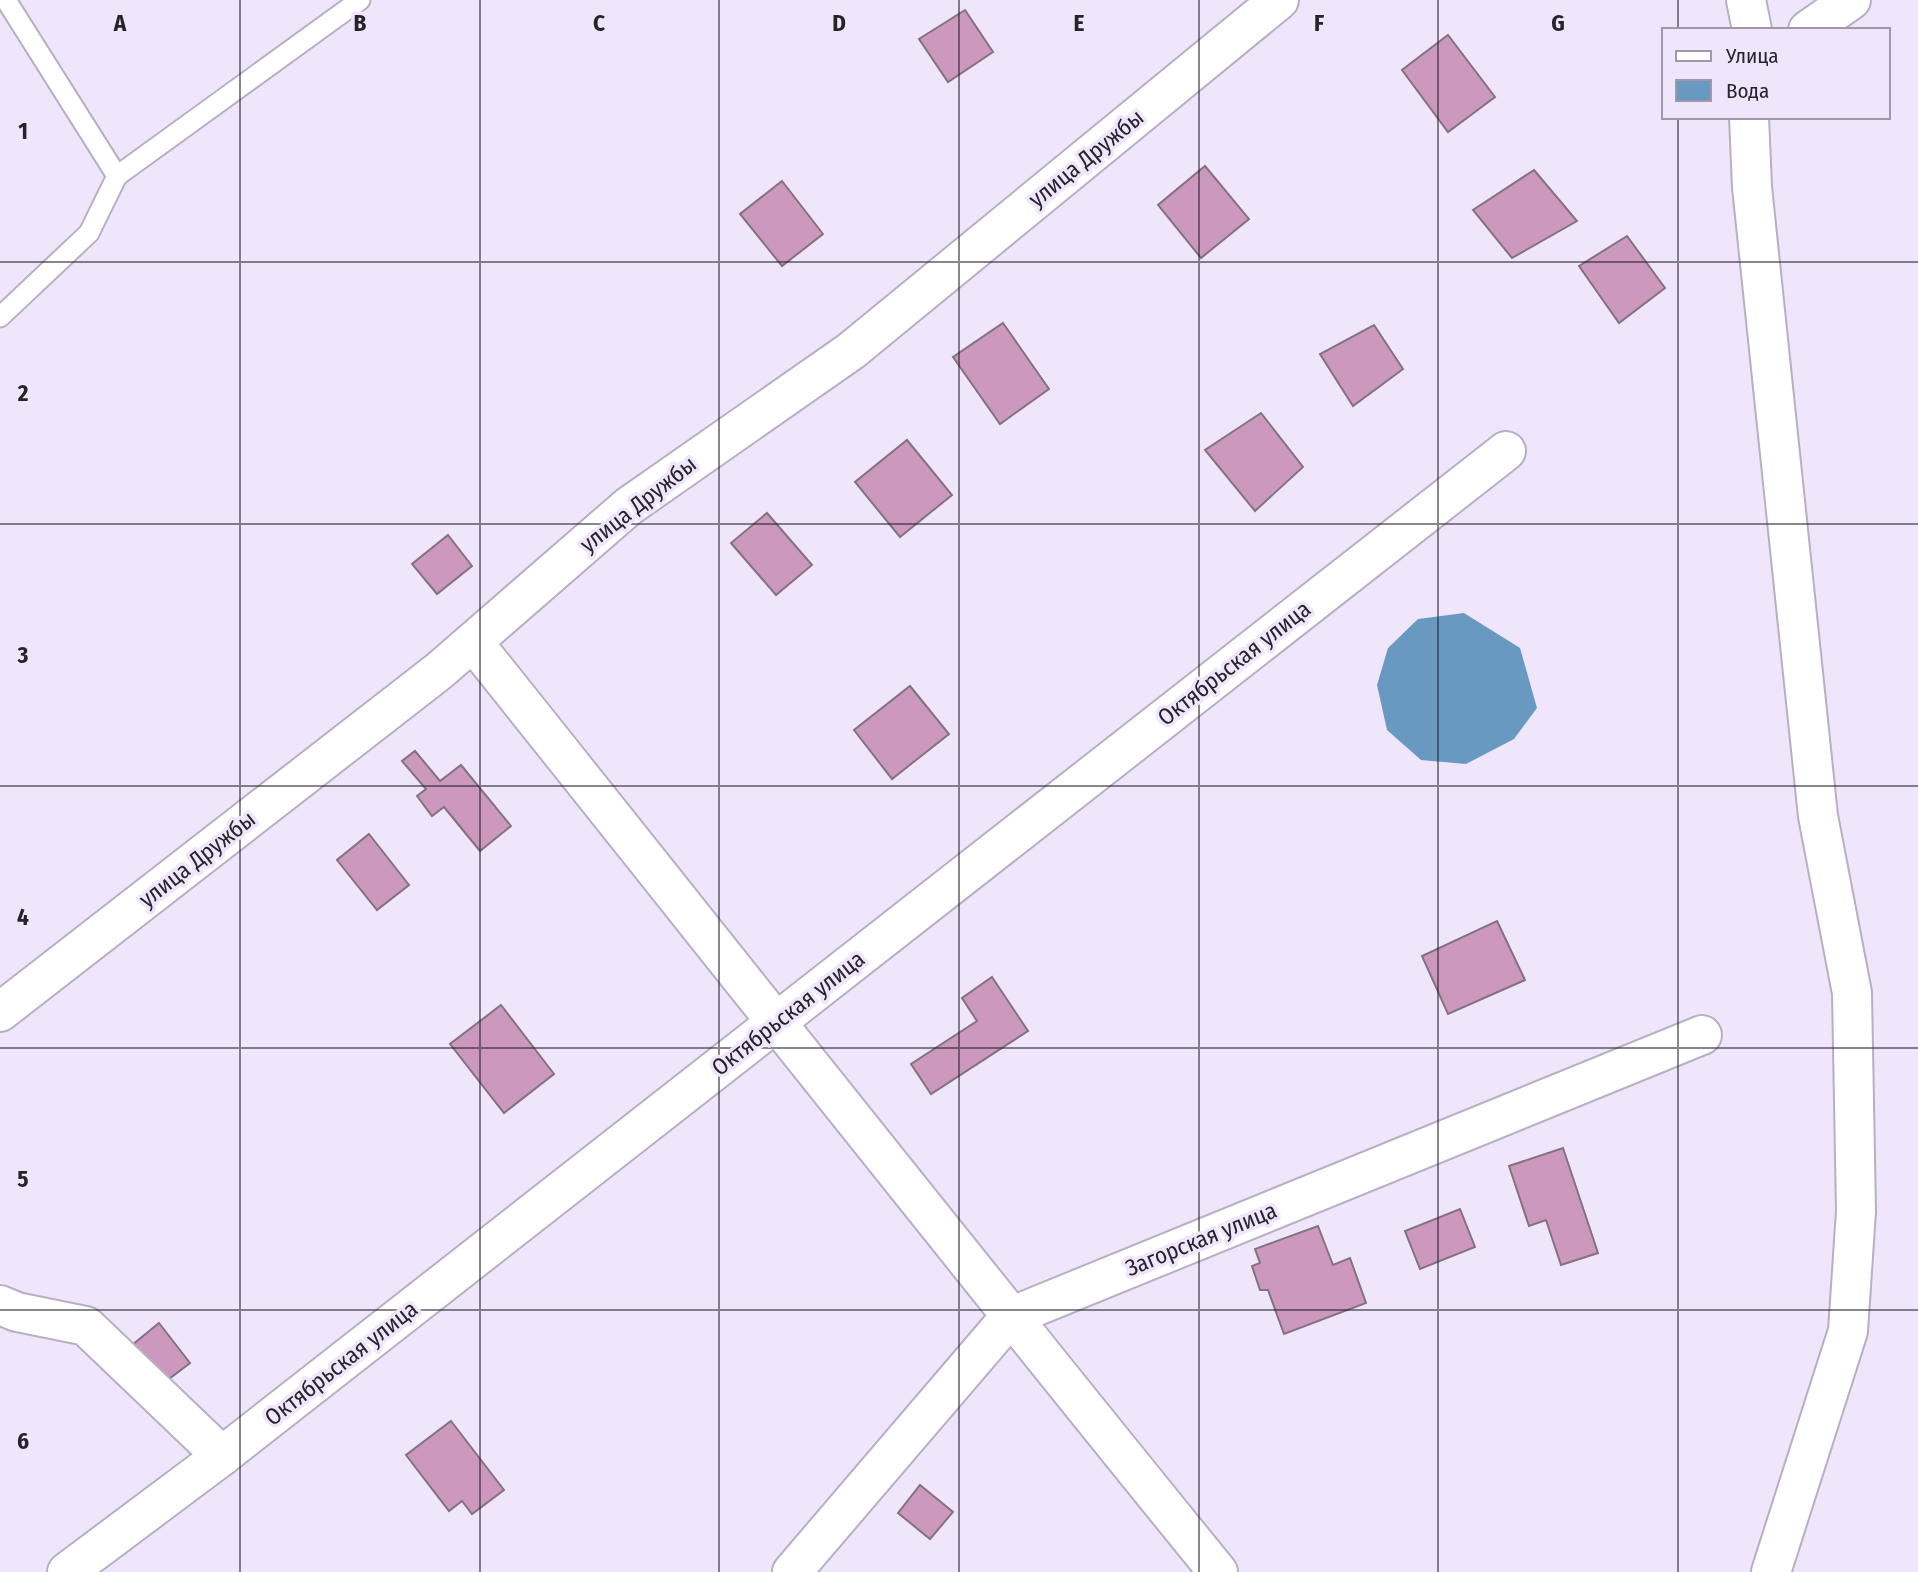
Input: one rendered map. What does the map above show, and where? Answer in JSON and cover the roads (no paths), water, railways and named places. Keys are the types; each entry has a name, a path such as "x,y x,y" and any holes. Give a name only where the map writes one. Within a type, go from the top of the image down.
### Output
{"street":[{"name":"улица Дружбы","path":"0,1012 439,671 629,506 851,351 1279,0"},
{"path":"1745,0 1752,28"},
{"path":"1811,28 1851,0"},
{"path":"1749,119 1752,187 1818,816 1852,993 1856,1211 1848,1331 1771,1572"},
{"name":"Октябрьская улица","path":"67,1572 222,1455 1506,451"},
{"path":"473,642 1010,1317 1217,1572"},
{"name":"Загорская улица","path":"792,1572 1010,1317 1702,1035"},
{"path":"0,1306 86,1326 222,1455"}],"lane":[{"path":"6,0 117,176"},
{"path":"0,317 89,233 117,176 360,0"}],"water":[{"path":"1464,613 1520,648 1537,708 1514,739 1466,764 1421,760 1387,730 1377,685 1388,648 1418,619"}]}
